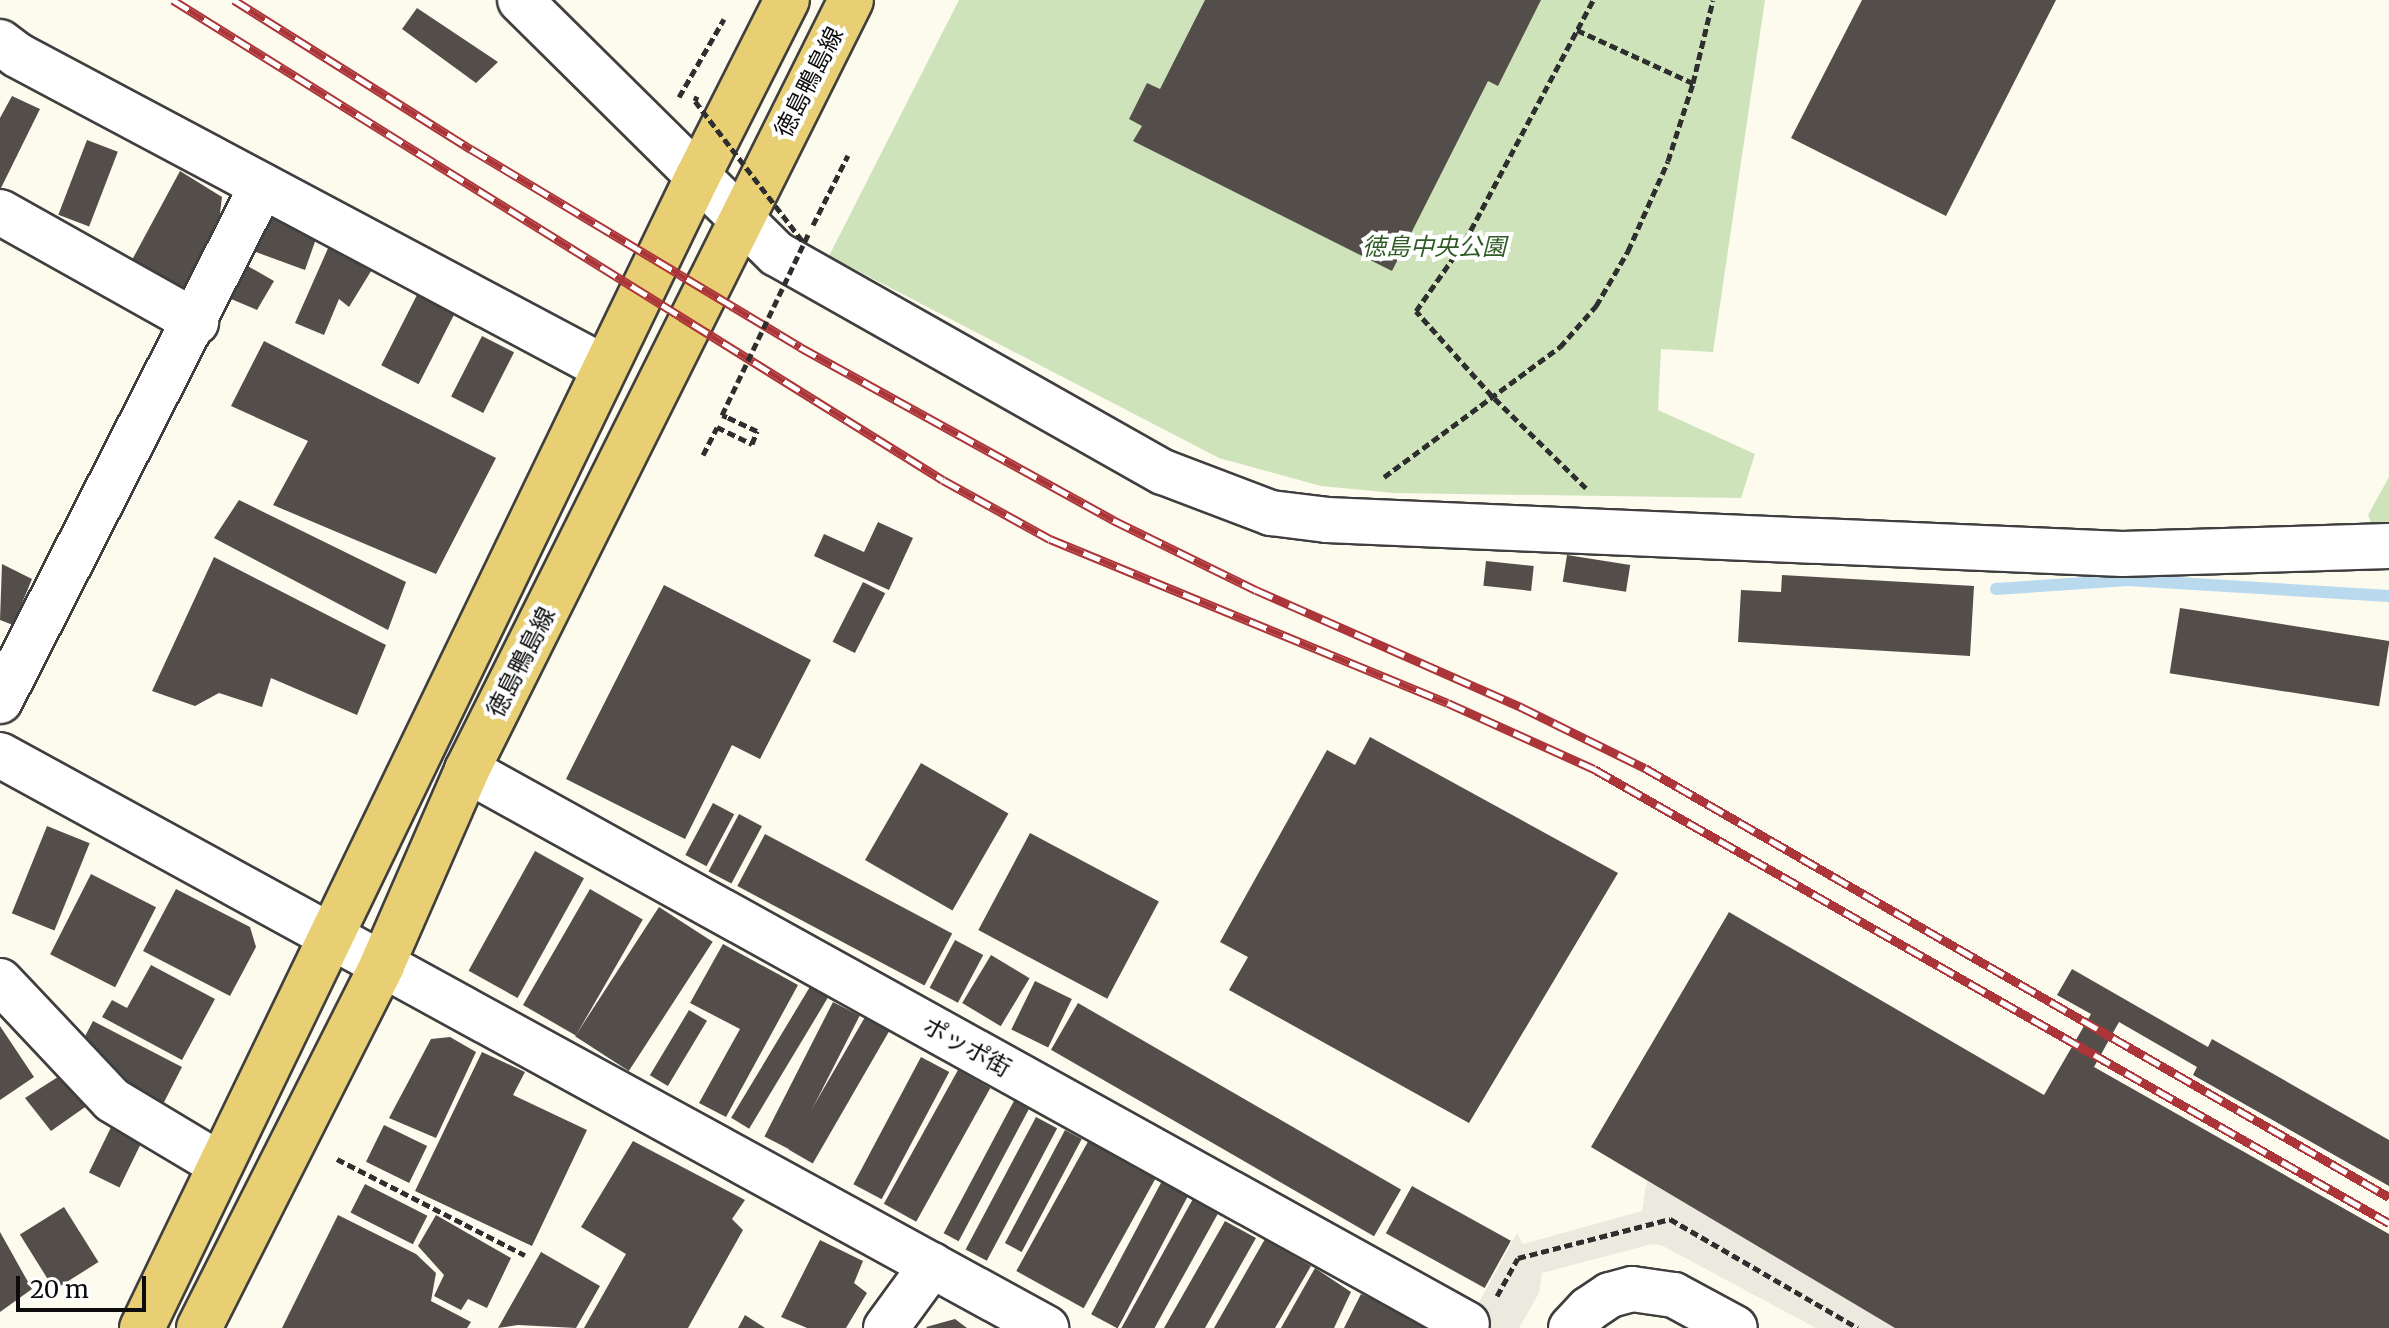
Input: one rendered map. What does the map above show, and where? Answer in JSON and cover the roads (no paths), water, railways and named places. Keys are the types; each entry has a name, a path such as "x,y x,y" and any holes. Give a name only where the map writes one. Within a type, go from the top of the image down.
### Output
{"main road":[{"path":"142,1328 329,935 698,176 787,0"},
{"name":"徳島鴨島線","path":"199,1328 382,965 467,770 740,217 851,0"}],"street":[{"path":"520,0 777,254 1163,472 1271,513 1327,520 2122,554 2389,546"},
{"path":"0,42 17,55 605,368"},
{"path":"0,701 196,322 262,186"},
{"path":"0,212 196,322"},
{"path":"0,755 1046,1328"},
{"name":"ポッポ街","path":"467,770 1467,1324"},
{"path":"0,981 112,1100 219,1164"},
{"path":"886,1328 932,1265"},
{"path":"1571,1328 1589,1309 1610,1295 1632,1289 1674,1295 1735,1328"}],"waterway":[{"path":"1996,589 2128,580 2389,596"}],"railway":[{"path":"173,0 943,480 1050,539 1448,703 1594,769 2389,1223"},
{"path":"234,0 471,149 800,347 1113,520 1256,590 1521,707 1645,768 2389,1197"}],"park label":[{"name":"徳島中央公園","path":"1434,247"}]}
